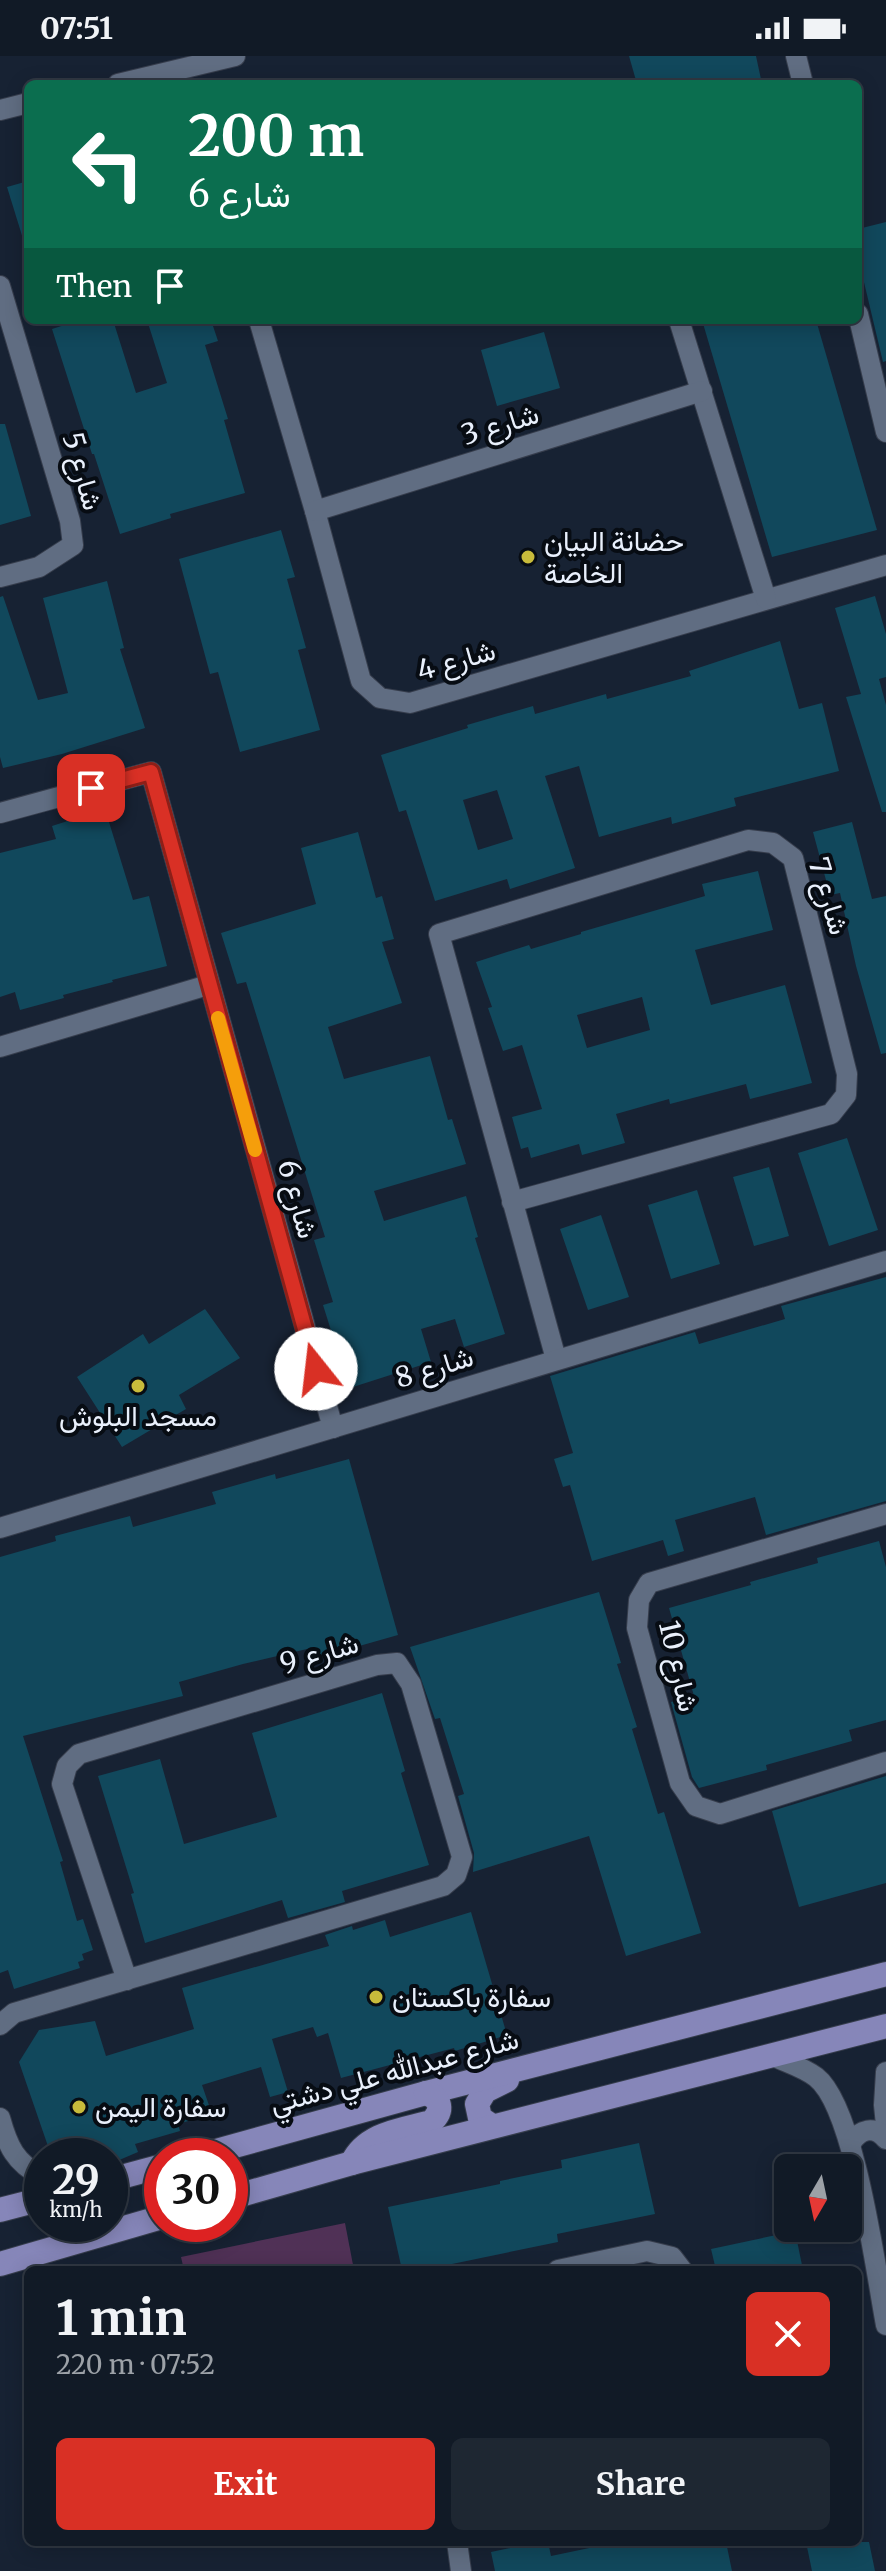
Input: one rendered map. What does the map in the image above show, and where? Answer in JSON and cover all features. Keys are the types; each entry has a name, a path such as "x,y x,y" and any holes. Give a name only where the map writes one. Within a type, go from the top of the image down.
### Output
{"main road":[{"name":"شارع عبدالله علي دشتي","path":"248,2142 546,2061 886,1974"},
{"path":"248,2193 492,2126 886,2026"},
{"path":"492,2126 480,2118 477,2111 480,2097 502,2082 546,2061"},
{"path":"352,2163 361,2148 375,2138 431,2122 437,2117 440,2109 438,2101 426,2093"},
{"path":"0,2210 24,2204"},
{"path":"0,2264 144,2222"}],"street":[{"path":"150,80 182,76 235,56"},
{"path":"796,56 802,80"},
{"path":"0,110 24,104"},
{"name":"شارع 5","path":"0,286 7,338 70,521 73,545 39,567 0,577"},
{"name":"شارع 4","path":"260,324 361,681 380,698 410,703 886,565"},
{"path":"680,324 766,599"},
{"path":"860,324 886,432"},
{"name":"شارع 3","path":"315,511 702,391"},
{"name":"شارع 6","path":"0,813 151,772 333,1428"},
{"name":"شارع 7","path":"512,1202 831,1114 846,1095 847,1074 793,858 773,843 748,840 439,934 512,1202 556,1359"},
{"path":"0,1047 208,985"},
{"name":"شارع 8","path":"1,1527 886,1261"},
{"name":"شارع 10","path":"886,1514 649,1583 639,1600 637,1628 680,1783 696,1806 720,1814 886,1762"},
{"name":"شارع 9","path":"5,2016 127,1980 443,1886 456,1875 462,1857 411,1684 397,1663 377,1665 79,1754 67,1766 62,1784 127,1980"},
{"path":"771,2055 816,2077 834,2100 851,2143 886,2325"},
{"path":"886,2072 886,2125"},
{"path":"0,2118 8,2145 24,2164"},
{"path":"851,2143 861,2131 869,2130 877,2131 886,2139"},
{"path":"577,2266 647,2251 672,2257 679,2266"},
{"path":"458,2546 461,2571"}],"shaded area":[{"path":"345,2223 353,2266 183,2266 181,2257"}],"building":[{"path":"629,56 756,56 761,80 636,80"},
{"path":"24,182 24,242 7,187"},
{"path":"886,222 886,361 883,362 862,274 862,228"},
{"path":"68,324 114,324 136,393 167,383 148,324 212,324 218,341 205,345 228,419 224,420 245,493 170,514 171,518 120,534 52,329"},
{"path":"703,324 817,324 877,530 772,557"},
{"path":"544,332 560,388 497,406 481,350"},
{"path":"0,424 5,424 31,516 0,525"},
{"path":"281,530 295,577 287,579 306,648 298,650 320,730 240,752 218,672 210,674 179,559"},
{"path":"107,581 124,648 120,649 145,728 62,754 3,768 0,757 0,597 3,596 38,700 68,693 43,598"},
{"path":"875,596 886,634 886,677 879,679 886,705 886,812 882,812 846,697 861,694 835,608"},
{"path":"780,641 799,709 822,703 839,771 734,798 736,806 672,824 671,817 599,837 579,766 545,776 575,868 510,889 507,879 435,901 406,810 399,812 381,755 533,706 535,714 606,694 607,699 691,676 689,671","holes":["497,790 513,839 478,850 463,800"]},
{"path":"105,809 133,900 149,896 167,966 20,1010 15,992 0,997 0,853 56,839 52,826"},
{"path":"852,822 872,899 886,896 886,1053 881,1054 856,966 840,893 830,895 813,832"},
{"path":"358,832 376,898 382,896 394,939 382,942 402,1003 328,1027 344,1079 430,1056 448,1120 452,1119 466,1164 374,1191 384,1221 466,1196 478,1237 475,1238 505,1334 464,1347 455,1319 421,1329 431,1362 353,1387 338,1339 334,1340 323,1305 333,1302 314,1240 325,1237 246,982 237,984 221,933 316,904 301,848"},
{"path":"758,871 773,930 695,950 711,1005 785,985 812,1083 750,1099 746,1084 670,1104 669,1099 616,1114 625,1143 582,1155 579,1144 531,1158 528,1147 521,1149 512,1117 542,1109 522,1045 503,1051 476,962 529,945 531,949 705,896 702,884","holes":["642,997 650,1030 587,1048 577,1015"]},
{"path":"847,1138 878,1230 829,1246 798,1153"},
{"path":"769,1167 789,1236 754,1246 733,1177"},
{"path":"697,1190 720,1264 671,1279 648,1205"},
{"path":"601,1215 629,1297 588,1310 560,1229"},
{"path":"886,1277 886,1501 766,1535 755,1497 675,1520 684,1551 668,1556 663,1540 592,1561 570,1485 563,1487 554,1459 573,1453 550,1376 695,1332 699,1344 785,1319 781,1306"},
{"name":"مسجد البلوش","path":"205,1309 240,1358 179,1395 186,1409 122,1447 77,1377 143,1334 149,1344"},
{"path":"349,1459 398,1635 310,1660 307,1649 243,1664 179,1682 183,1696 23,1736 63,1861 60,1862 77,1921 83,1919 93,1950 82,1954 84,1960 78,1962 80,1968 14,1989 8,1970 0,1973 0,1557 56,1541 55,1536 130,1516 133,1527 216,1504 212,1492 275,1474 276,1479"},
{"path":"879,1541 886,1567 886,1720 849,1730 852,1741 766,1765 767,1770 699,1788 692,1777 671,1702 694,1696 669,1608 751,1585 750,1582 818,1563 817,1558"},
{"path":"599,1592 637,1727 632,1729 658,1814 664,1812 701,1933 626,1956 589,1836 473,1872 474,1853 458,1796 464,1794 440,1718 435,1719 410,1647"},
{"path":"382,1693 405,1771 401,1773 429,1865 342,1891 345,1902 288,1918 282,1900 145,1943 131,1894 134,1893 98,1776 160,1759 184,1844 277,1817 252,1733"},
{"path":"886,1776 886,1883 799,1907 772,1811"},
{"path":"471,1912 507,2035 455,2051 454,2048 341,2078 328,2033 317,2037 313,2027 272,2039 288,2092 270,2097 261,2067 202,2085 212,2114 178,2124 180,2131 144,2138 144,2141 135,2144 138,2152 128,2156 128,2138 45,2138 19,2062 39,2030 95,2021 106,2056 194,2029 182,1988 329,1946 325,1935 352,1926 353,1930 385,1920 390,1937"},
{"path":"639,2143 655,2214 557,2234 558,2242 442,2266 401,2266 388,2207 562,2168 561,2160"},
{"path":"774,2236 774,2242 797,2242 802,2266 715,2266 711,2249"},
{"path":"862,2542 869,2542 875,2571 812,2571 807,2546 862,2546"},
{"path":"520,2546 549,2546 551,2556 599,2546 727,2546 732,2571 495,2571 491,2552"}],"slow traffic":[{"path":"218,1018 255,1150"}],"place":[{"name":"حضانة البيان الخاصة","path":"528,557"},
{"name":"مسجد البلوش","path":"138,1386"},
{"name":"سفارة باكستان","path":"376,1997"},
{"name":"سفارة اليمن","path":"79,2107"}],"route":[{"path":"91,788 151,772 316,1369"}]}
